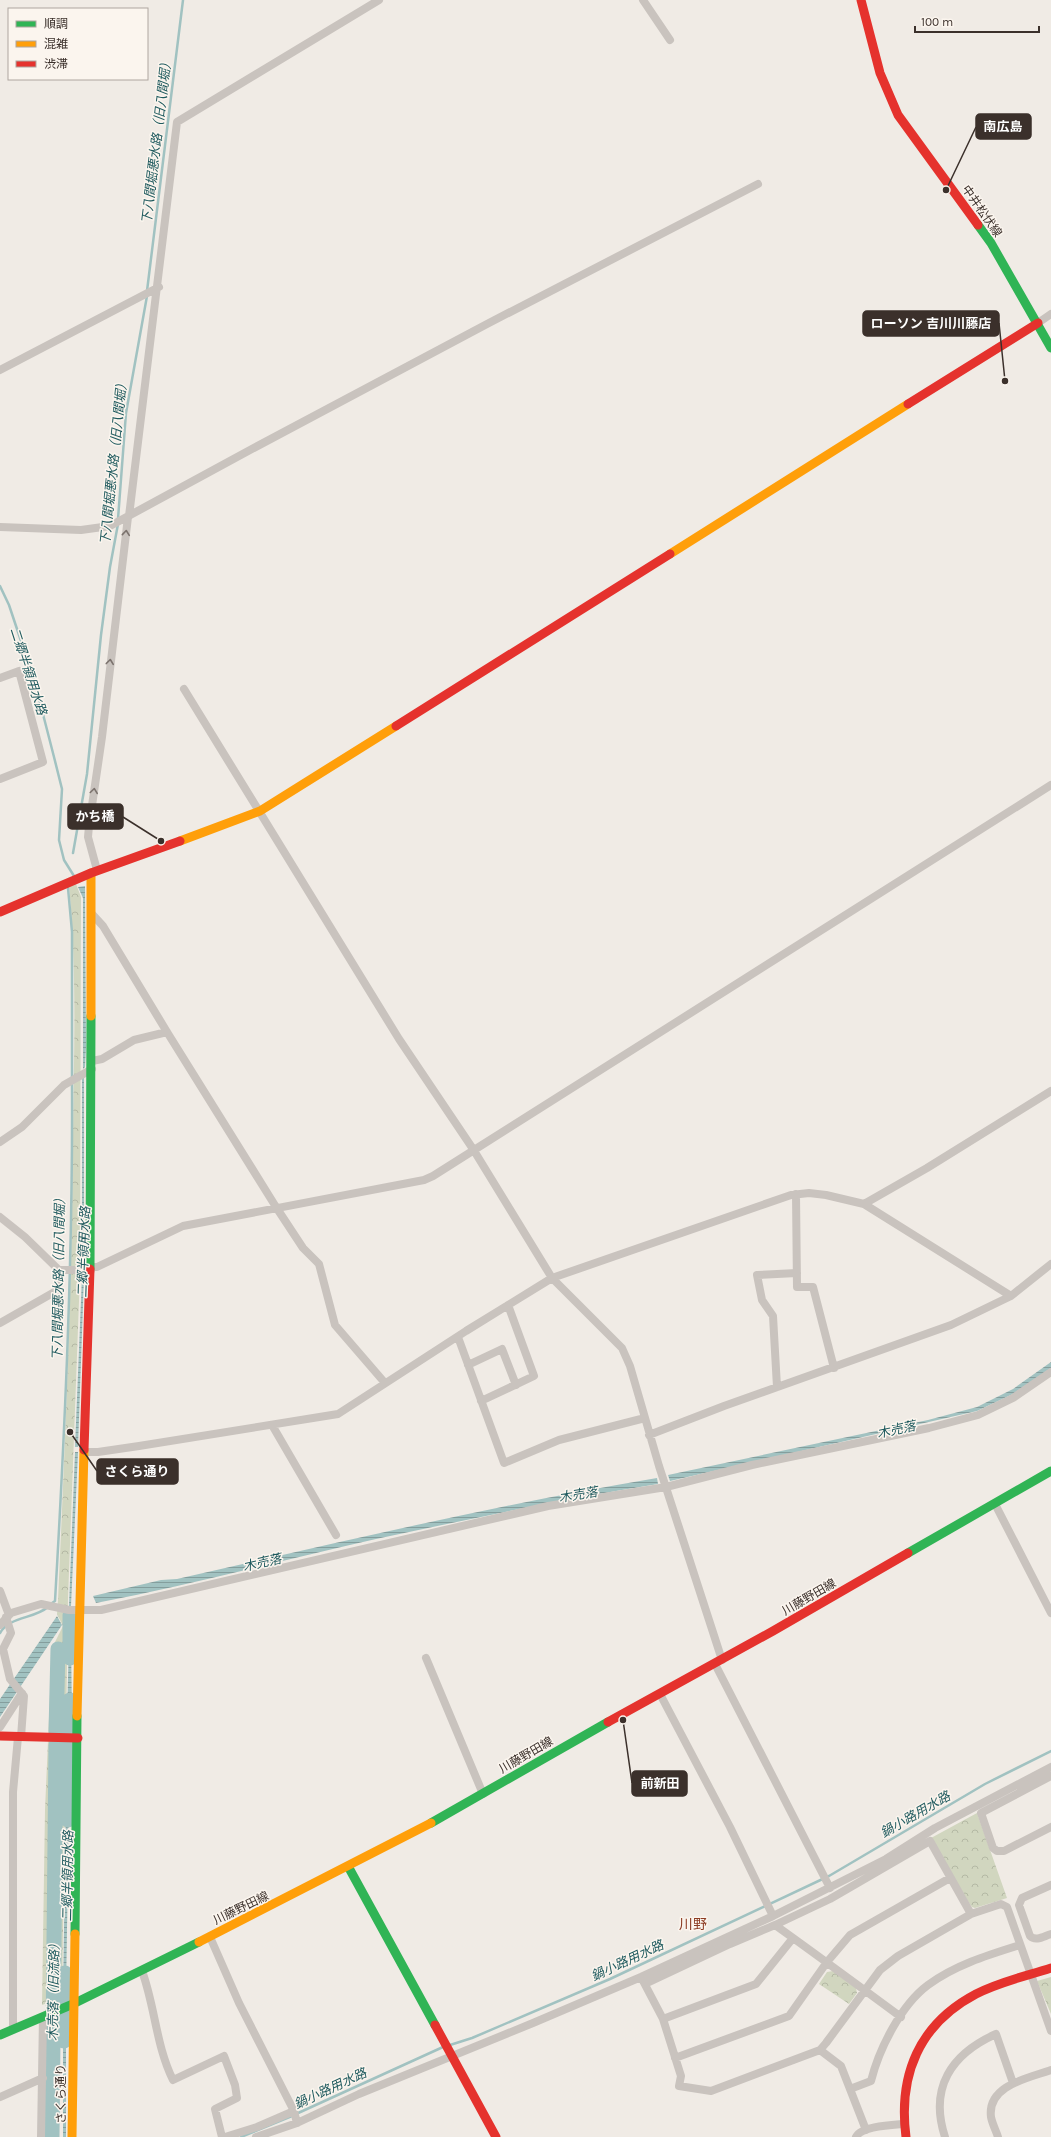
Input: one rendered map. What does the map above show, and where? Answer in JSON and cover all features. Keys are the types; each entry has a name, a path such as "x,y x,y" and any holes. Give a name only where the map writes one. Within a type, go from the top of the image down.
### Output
{"street":[{"path":"90,873 88,837 89,826 127,518 159,286 177,122 379,0"},
{"path":"643,0 670,40"},
{"name":"中井松伏線","path":"861,0 875,62 889,99 910,132 991,243 1051,348"},
{"path":"0,527 81,530 110,526 487,324 758,184"},
{"path":"0,370 159,286"},
{"path":"0,912 64,883 260,811 1051,314"},
{"path":"0,678 19,671 43,762 0,779"},
{"path":"184,689 399,1039 473,1149 552,1278 622,1348 630,1366 649,1435 719,1662 828,1884"},
{"path":"0,1217 26,1237 60,1271 84,1269 97,1267 183,1226 276,1207 424,1180 1051,785"},
{"name":"さくら通り","path":"72,2137 71,2005 78,1738 74,1610 84,1452 86,1070 92,914 90,873"},
{"path":"92,914 103,926 276,1207 303,1248 319,1264 335,1325 385,1383"},
{"path":"0,1142 22,1127 64,1085 102,1059 134,1040 167,1032"},
{"path":"864,1204 927,1168 1051,1091"},
{"path":"84,1452 98,1452 132,1447 338,1414 552,1278 693,1228 796,1194 808,1193 826,1195 864,1204 1011,1296"},
{"path":"796,1194 797,1287 813,1286 834,1368"},
{"path":"649,1435 777,1387 834,1368 951,1325 1011,1296 1051,1264"},
{"path":"0,1323 58,1290 60,1271"},
{"path":"777,1387 773,1316 762,1300 757,1275 797,1273"},
{"path":"482,1401 534,1376 508,1305"},
{"path":"458,1337 504,1463 559,1440 644,1418"},
{"path":"468,1365 502,1349 516,1385"},
{"path":"0,1625 8,1616 41,1604 74,1610 101,1610 548,1506 666,1487 752,1465 929,1428 978,1415 1013,1398 1051,1372"},
{"path":"272,1425 336,1535"},
{"name":"川藤野田線","path":"0,2035 71,2005 349,1868 719,1662 1051,1471"},
{"path":"995,1504 1051,1613"},
{"path":"0,1591 8,1616 11,1632 3,1649 10,1679 24,1696 14,1792 13,2030"},
{"path":"426,1658 483,1794"},
{"path":"0,1727 22,1693"},
{"path":"660,1694 730,1827 773,1916"},
{"path":"0,1736 78,1738"},
{"path":"256,2137 297,2123 358,2094 452,2057 641,1977 773,1916 828,1884 886,1859 935,1828 1051,1767"},
{"path":"1051,1776 981,1813 993,1848 997,1851 1004,1850 1051,1827"},
{"path":"645,1984 830,1899 930,1841 971,1914"},
{"path":"349,1868 496,2137"},
{"path":"675,2058 789,2016 827,1962 850,1935 950,1878"},
{"path":"1051,1885 1022,1898 1019,1905 1033,1939 1051,1934"},
{"path":"641,1977 663,2019 681,2076 679,2086 711,2091 820,2050 880,1970 898,1956 971,1914 1001,1904 1005,1905 1051,2031"},
{"path":"775,1925 901,2017"},
{"path":"210,1937 239,2003 294,2111 297,2123"},
{"path":"663,2019 756,1984 793,1938"},
{"path":"850,2089 871,2081 875,2066 891,2031 927,1986 951,1971 979,1958 1020,1945"},
{"path":"906,2137 904,2124 904,2084 908,2070 925,2037 948,2012 976,1994 1051,1968"},
{"path":"142,1971 150,1993 166,2065 173,2080 224,2056 237,2098 215,2109 222,2137"},
{"path":"41,2137 44,2017"},
{"path":"945,2137 938,2112 942,2086 955,2062 980,2041 996,2034 1013,2083"},
{"path":"820,2050 840,2066 866,2130"},
{"path":"998,2137 991,2116 992,2102 999,2092 1013,2083 1051,2070"},
{"path":"0,2097 43,2078"},
{"path":"225,2137 257,2127 294,2111"},
{"path":"854,2136 877,2126 904,2124"}],"green space":[{"path":"76,884 81,897 80,1274 68,1599 62,1998 42,2005 45,1810 52,1648 63,1626 57,1614 70,1308 74,1041 72,917 69,886"},
{"path":"977,1813 1007,1898 975,1908 969,1903 931,1838"},
{"path":"833,1971 856,1988 857,1993 849,2004 819,1984 827,1972"},
{"path":"1051,1977 1051,2014 1037,1981"}],"water":[{"path":"85,886 86,1047 85,1067 83,1069 83,898 78,887"},
{"path":"82,1078 84,1078 84,1266 82,1266"},
{"path":"82,1276 84,1276 78,1447 75,1447"},
{"name":"木売落","path":"1051,1362 1051,1368 1013,1394 977,1411 670,1481 668,1475 928,1420 977,1407 1013,1389"},
{"path":"75,1452 78,1452 71,1606 69,1606"},
{"name":"木売落","path":"657,1478 658,1484 552,1503 376,1539 131,1596 96,1603 93,1596 161,1580 177,1579 476,1512"},
{"path":"57,1616 62,1625 0,1717 0,1699"},
{"path":"69,1638 71,1638 72,1719 67,1719"},
{"path":"66,1799 69,1799 66,1993 63,1993"},
{"path":"63,2020 66,2021 66,2137 63,2137"}],"waterway":[{"name":"下八間堀悪水路（旧八間堀）","path":"147,291 183,0"},
{"name":"下八間堀悪水路（旧八間堀）","path":"118,519 126,413 147,296"},
{"name":"下八間堀悪水路（旧八間堀）","path":"73,853 87,774 101,635 110,567 118,524"},
{"name":"二郷半領用水路","path":"0,586 9,605 35,683 54,757 62,789 59,840 64,860 74,876"},
{"name":"下八間堀悪水路（旧八間堀）","path":"68,888 72,932 72,1077"},
{"name":"下八間堀悪水路（旧八間堀）","path":"52,1603 55,1601 68,1342 72,1082"},
{"name":"下八間堀悪水路（旧八間堀）","path":"0,1633 4,1627 10,1623 36,1614 48,1607"},
{"name":"二郷半領用水路","path":"70,1615 70,1658"},
{"name":"木売落（旧流路）","path":"56,1731 58,1649"},
{"name":"二郷半領用水路","path":"68,1820 70,1700"},
{"name":"木売落（旧流路）","path":"52,2137 56,1745"},
{"name":"鍋小路用水路","path":"450,2045 472,2038 610,1979 829,1876 985,1784 1051,1751"},
{"name":"二郷半領用水路","path":"64,2041 65,1973"},
{"name":"鍋小路用水路","path":"296,2114 443,2047"},
{"name":"鍋小路用水路","path":"241,2137 292,2116"}],"traffic: fast":[{"path":"978,225 991,243 1051,348"},
{"path":"90,1269 91,1016"},
{"path":"908,1553 1051,1471"},
{"path":"75,1934 77,1716"},
{"path":"431,1823 608,1722"},
{"path":"349,1868 435,2025"},
{"path":"0,2035 73,2004 199,1942"}],"traffic: slow":[{"path":"670,554 908,404"},
{"path":"180,841 260,811 396,726"},
{"path":"91,873 91,1016"},
{"path":"77,1716 84,1450"},
{"path":"199,1942 431,1823"},
{"path":"72,2137 75,1934"}],"traffic: jam":[{"path":"861,0 880,73 898,115 978,225"},
{"path":"908,404 1038,323"},
{"path":"396,726 670,554"},
{"path":"0,912 91,873 180,841"},
{"path":"84,1450 90,1269"},
{"path":"608,1722 773,1631 908,1553"},
{"path":"0,1736 78,1738"},
{"path":"906,2137 904,2114 910,2072 917,2054 927,2036 940,2020 956,2006 976,1994 1003,1983 1051,1968"},
{"path":"435,2025 496,2137"}],"place":[{"name":"南広島","path":"946,190"},
{"name":"ローソン 吉川川藤店","path":"1005,381"},
{"name":"かち橋","path":"161,841"},
{"name":"さくら通り","path":"70,1432"},
{"name":"前新田","path":"623,1720"}],"district":[{"name":"川野","path":"693,1924"}]}
